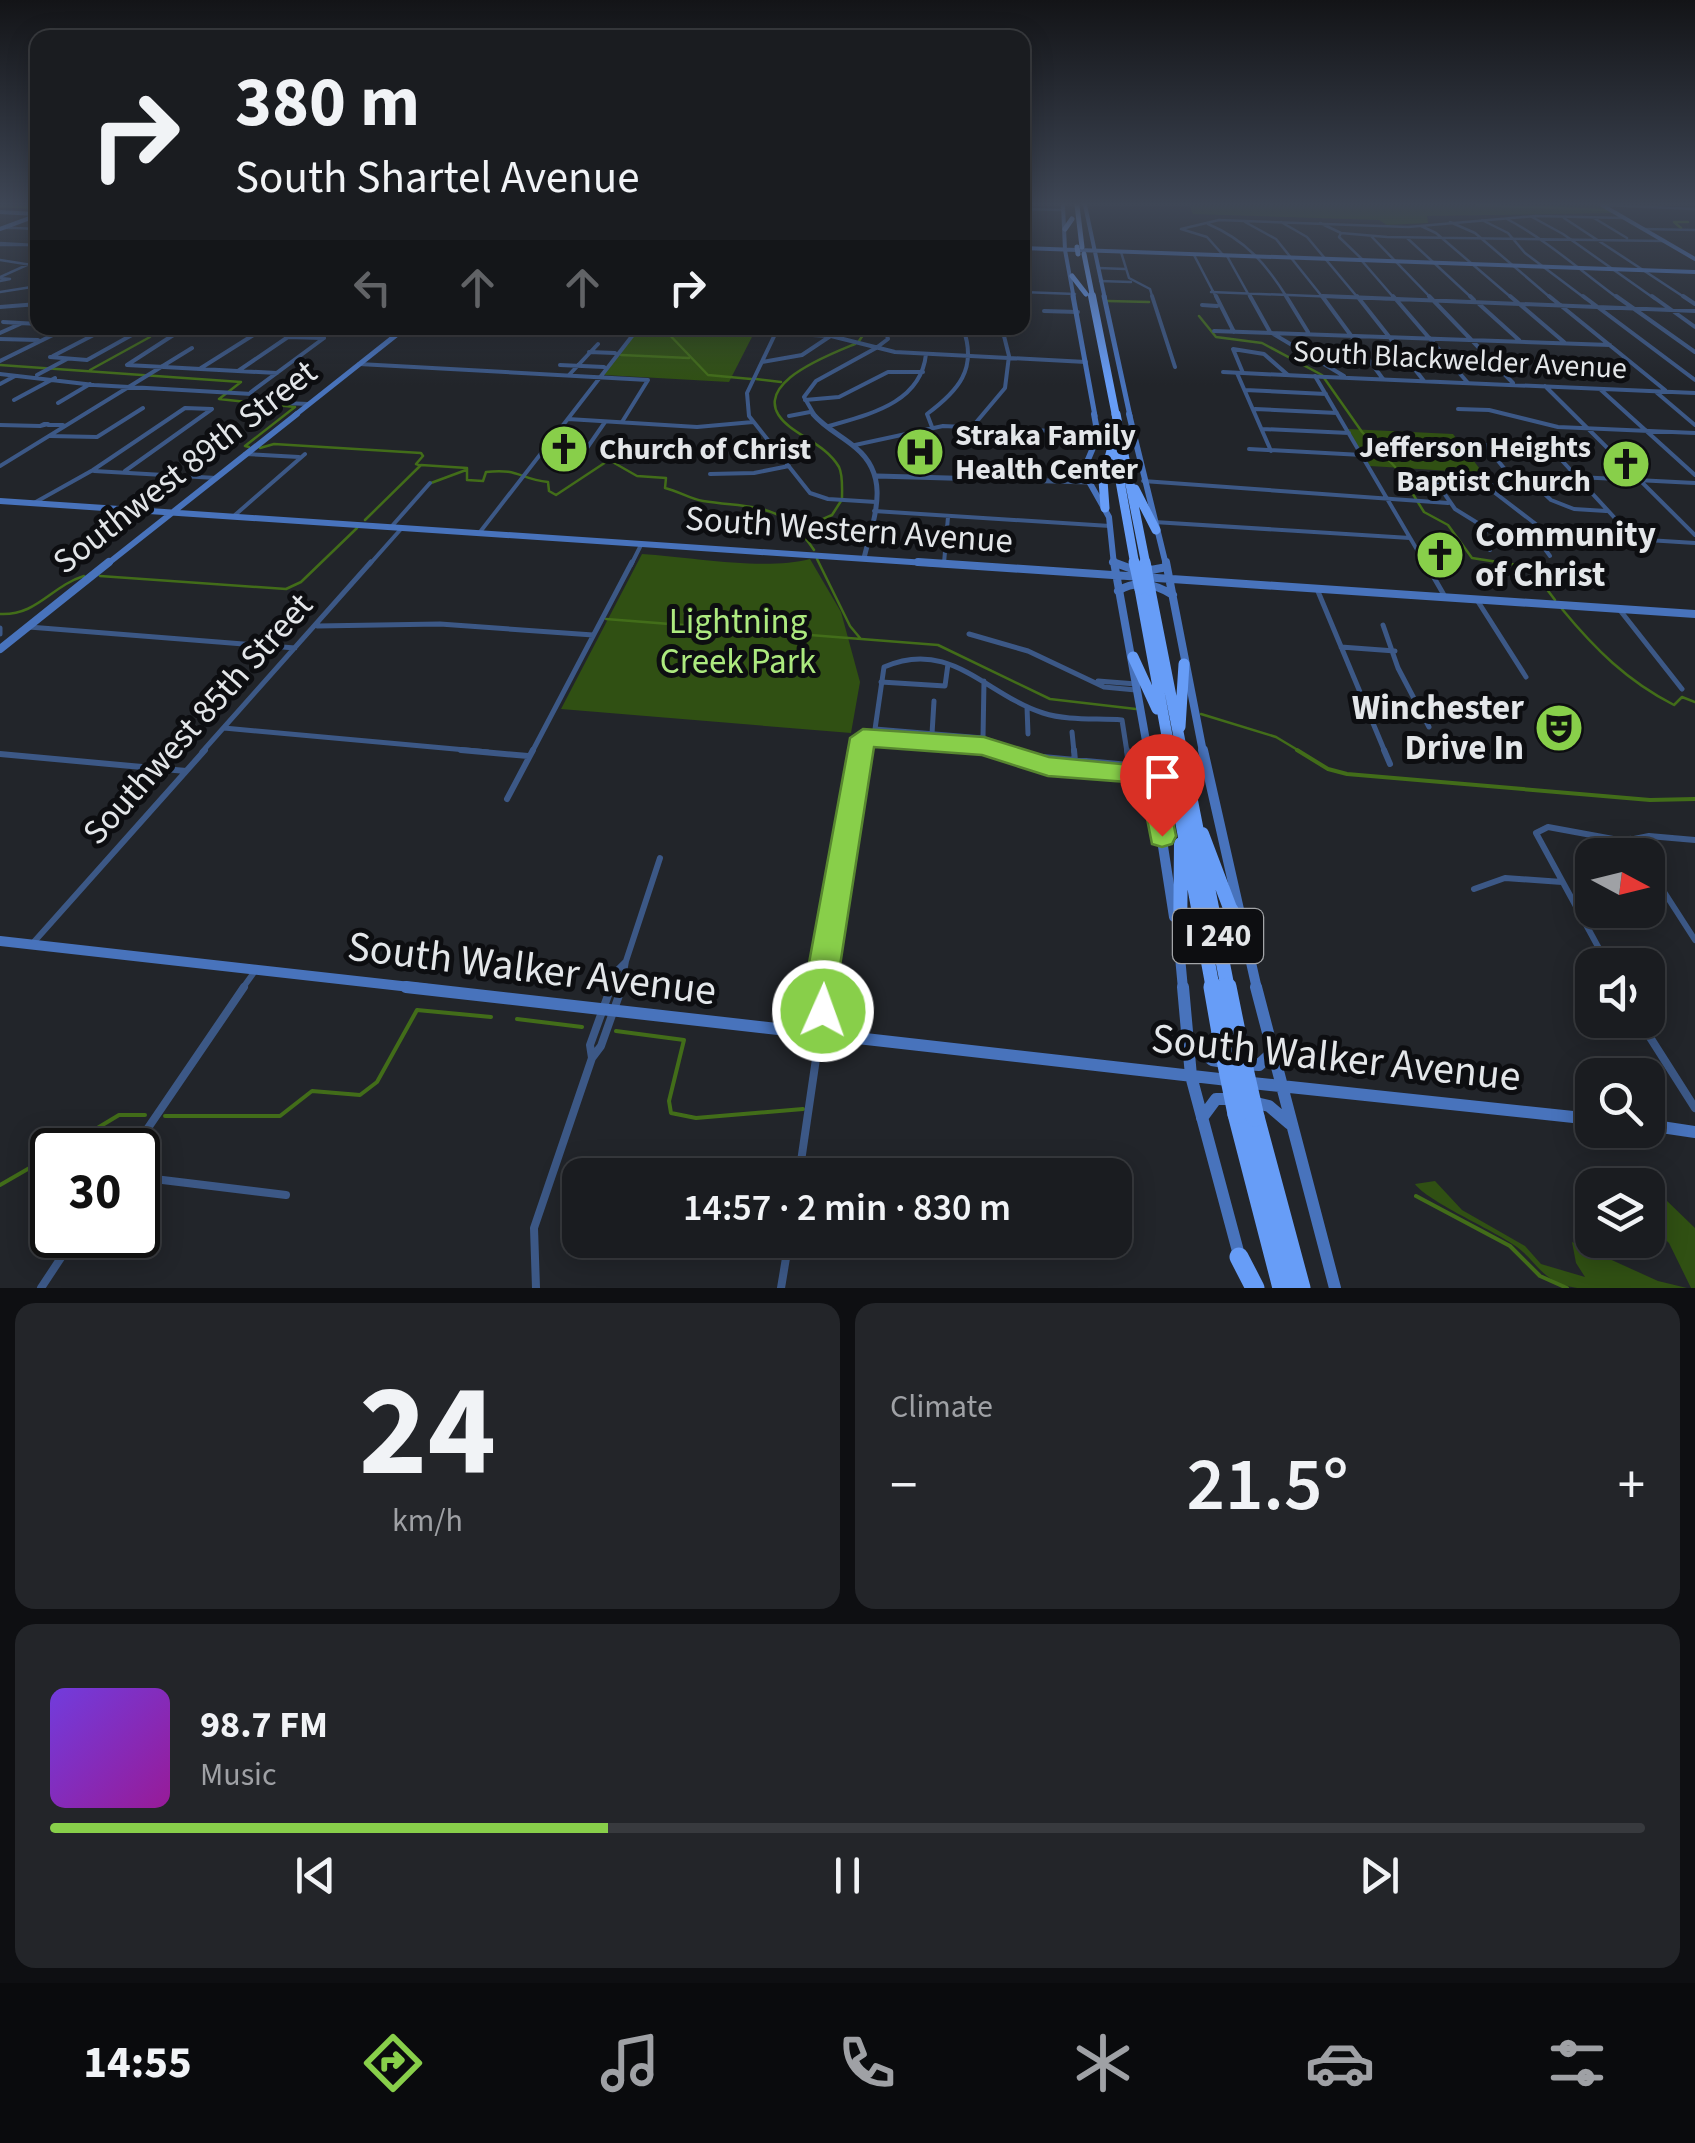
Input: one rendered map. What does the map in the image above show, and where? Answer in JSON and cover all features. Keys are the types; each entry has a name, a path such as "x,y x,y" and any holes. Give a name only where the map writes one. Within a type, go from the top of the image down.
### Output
{"highway":[{"name":"I 240","path":"1080,265 1080,294 1178,736 1188,820"},
{"name":"I 240","path":"1084,265 1128,476 1140,567"},
{"path":"1072,276 1080,294"},
{"path":"1097,320 1104,302"},
{"path":"1105,508 1104,474 1113,443"},
{"path":"1085,485 1104,474"},
{"path":"1128,476 1155,526"},
{"name":"I 240","path":"1145,589 1164,722 1188,820 1282,1288"},
{"path":"1133,657 1164,722"},
{"path":"1178,736 1184,664"},
{"path":"1188,820 1213,856 1230,908 1242,926"},
{"path":"1180,948 1188,820"},
{"name":"I 240","path":"1246,1115 1300,1288"},
{"path":"1239,1258 1251,1288"}],"main road":[{"path":"1069,265 1072,276"},
{"path":"1493,265 1695,272"},
{"path":"1098,268 1143,481 1171,580 1184,664 1242,926 1280,1086 1335,1288"},
{"path":"1080,294 1078,312 1098,433 1097,445 1086,465 1085,485 1105,508 1110,526 1115,576 1133,657 1180,948 1191,1076 1239,1258"},
{"name":"Southwest 89th Street","path":"0,649 396,335"},
{"name":"South Western Avenue","path":"0,500 1694,615"},
{"path":"1113,562 1130,571 1156,572 1167,567"},
{"path":"1118,591 1127,584 1156,586 1173,595"},
{"name":"South Walker Avenue","path":"0,942 1575,1117"},
{"path":"1187,1038 1216,1061 1254,1066 1272,1053"},
{"path":"1202,1118 1212,1103 1223,1098 1263,1103 1290,1124"},
{"path":"1665,1128 1695,1132"}],"street":[{"path":"0,279 28,265"},
{"path":"1126,265 1134,282"},
{"path":"1199,265 1234,332"},
{"path":"1231,265 1270,332 1346,378"},
{"path":"1265,265 1308,332"},
{"path":"1299,265 1383,379"},
{"path":"1333,265 1424,381"},
{"path":"1367,265 1468,383"},
{"path":"1400,265 1515,385"},
{"path":"1437,265 1521,342"},
{"path":"1474,265 1566,344"},
{"path":"1575,265 1695,352"},
{"path":"1605,265 1695,327"},
{"path":"1638,265 1695,304"},
{"path":"1510,266 1667,392"},
{"path":"1546,267 1695,380"},
{"path":"1098,268 1127,269"},
{"path":"1100,281 1134,282 1150,289 1175,367"},
{"path":"0,292 30,288"},
{"path":"1030,292 1080,294"},
{"path":"1211,292 1695,311"},
{"path":"1202,305 1217,306"},
{"path":"0,307 30,309"},
{"path":"1044,311 1078,312"},
{"path":"4,322 30,324"},
{"path":"0,336 21,323"},
{"path":"1214,331 1610,345"},
{"path":"0,358 52,335"},
{"path":"94,335 50,358 87,360 132,335"},
{"path":"173,335 126,365 277,374"},
{"path":"199,369 253,335"},
{"path":"480,532 630,335"},
{"path":"775,335 746,399 754,422 815,496 876,502"},
{"path":"817,335 926,354 1086,362"},
{"path":"804,400 816,381 876,348 887,335"},
{"path":"932,427 926,415 961,387 966,356 964,335"},
{"path":"972,426 1005,391 1007,358 1003,335"},
{"path":"0,336 41,340"},
{"path":"238,371 292,336 324,338 249,394"},
{"path":"762,362 790,359 833,337"},
{"path":"571,376 598,344"},
{"path":"0,466 192,348"},
{"path":"1271,451 1233,350 1254,350 1281,364 1288,375"},
{"path":"588,352 614,353"},
{"path":"829,426 878,409 916,385 926,354"},
{"path":"34,376 68,358"},
{"path":"359,364 648,380 622,422"},
{"path":"560,365 604,368"},
{"path":"804,400 843,396 886,372 923,372"},
{"name":"South Blackwelder Avenue","path":"1223,372 1695,393"},
{"path":"0,374 90,384 232,392 257,395 261,402 308,404"},
{"path":"0,384 16,375"},
{"path":"1321,376 1326,394 1445,598"},
{"path":"14,400 55,378"},
{"path":"58,403 90,384"},
{"path":"1545,386 1695,535"},
{"path":"1599,389 1695,475"},
{"path":"1245,390 1326,394"},
{"path":"1656,392 1695,425"},
{"path":"804,400 810,412 856,446 870,461 876,476 876,502 864,558"},
{"path":"50,436 97,438 143,408"},
{"path":"34,503 185,408 212,409 124,472"},
{"path":"1254,409 1337,413"},
{"path":"1458,409 1489,410 1558,427 1695,433"},
{"path":"788,416 810,412"},
{"path":"568,419 697,427 754,422"},
{"path":"587,448 606,421"},
{"path":"0,425 66,426"},
{"path":"856,446 932,427 1098,433"},
{"path":"1262,429 1349,433"},
{"path":"1462,444 1550,450 1635,540"},
{"path":"724,449 772,446"},
{"path":"1486,446 1512,478 1534,484 1551,500 1568,507 1608,511"},
{"path":"1249,449 1362,455"},
{"path":"235,515 304,456 246,454"},
{"path":"710,474 754,473 789,466"},
{"path":"92,470 216,478"},
{"path":"876,476 927,475 1085,485"},
{"path":"1578,477 1695,483"},
{"path":"1512,478 1507,485 1436,483 1448,503 1489,530 1695,543"},
{"path":"1143,481 1230,484 1448,503"},
{"path":"392,526 430,483"},
{"path":"1485,485 1500,502 1540,524 1550,535"},
{"path":"874,511 1110,526"},
{"path":"944,564 948,516"},
{"name":"Southwest 85th Street","path":"30,945 403,526"},
{"path":"1155,526 1410,538"},
{"path":"1489,530 1482,534 1490,550"},
{"path":"1534,534 1550,556"},
{"path":"507,799 642,543"},
{"path":"1316,589 1390,764"},
{"path":"1477,600 1526,678"},
{"path":"1619,609 1682,689"},
{"path":"316,626 449,624 593,635"},
{"path":"28,626 296,648"},
{"path":"1383,626 1398,668 1428,727"},
{"path":"969,634 1018,648 1104,687 1138,688"},
{"path":"1341,647 1395,651"},
{"path":"874,733 884,667 913,656 948,664 1048,714 1122,720 1130,769"},
{"path":"880,682 945,686 948,664"},
{"path":"984,681 984,742"},
{"path":"932,734 934,700"},
{"path":"1027,706 1028,734"},
{"path":"224,728 528,756"},
{"path":"1072,732 1075,761"},
{"path":"874,733 984,742 1039,765 1130,769"},
{"path":"801,1158 820,1035 821,985 863,738 874,733 932,734 984,742 1032,756 1152,775"},
{"path":"0,754 186,771"},
{"path":"1599,948 1536,832 1548,827 1608,838"},
{"path":"1637,838 1695,840"},
{"path":"536,1288 534,1228 592,1058 601,1046 608,1010 627,972 626,960 660,858"},
{"path":"1474,889 1504,878 1562,882"},
{"path":"1665,893 1695,940"},
{"path":"148,1128 255,970"},
{"path":"1651,1038 1695,1108"},
{"path":"160,1180 286,1195"},
{"path":"41,1288 61,1258"},
{"path":"781,1288 786,1258"}],"green space":[{"path":"632,335 753,335 729,382 604,375"},
{"path":"1348,429 1453,434 1483,473 1370,466"},
{"name":"Lightning Creek Park","path":"642,554 771,564 810,559 841,612 860,682 851,733 561,709"},
{"path":"1435,1181 1462,1210 1525,1246 1541,1264 1585,1277 1575,1258 1607,1258 1658,1281 1687,1288 1565,1285 1541,1271 1514,1245 1433,1199 1415,1184"},
{"path":"1665,1199 1695,1228 1695,1288 1691,1288 1665,1239"}],"waterway":[{"path":"1108,301 1149,302"},
{"path":"1199,316 1216,337 1262,343 1322,375 1362,432 1398,470 1424,512 1448,525 1472,558 1530,567 1555,600"},
{"path":"670,335 708,375 751,379"},
{"path":"859,341 863,335"},
{"path":"90,370 150,337"},
{"path":"842,498 839,467 823,449 790,427 777,413 775,399 793,375 855,344"},
{"path":"621,355 689,358"},
{"path":"0,365 241,382 219,399 295,407 245,446 249,447"},
{"path":"756,379 781,382"},
{"path":"260,448 274,444 421,453 423,456 416,464 419,465"},
{"path":"365,520 421,465 467,468 467,480 483,481 486,472 512,473 548,482 549,491 556,495 609,460 637,476 666,478 665,488 693,499 752,507 778,515 802,534 814,550"},
{"path":"431,483 466,470"},
{"path":"803,528 832,515 841,501"},
{"path":"100,576 286,589 301,582 357,528"},
{"path":"817,559 850,626 860,638"},
{"path":"0,614 24,610 84,576"},
{"path":"1562,609 1600,651 1641,686 1674,705 1682,697 1695,702"},
{"path":"606,619 938,645 1050,699 1136,709"},
{"path":"1201,714 1276,737 1301,752"},
{"path":"1297,750 1328,769 1347,774 1650,800 1695,799"},
{"path":"165,1116 280,1116 312,1091 360,1095 377,1082 417,1010 491,1017"},
{"path":"517,1019 582,1027"},
{"path":"616,1031 684,1040 669,1101 671,1113 696,1118 803,1109"},
{"path":"97,1128 119,1115 145,1115"},
{"path":"0,1185 30,1168"},
{"path":"1416,1196 1510,1246 1540,1276 1567,1288"}],"place":[{"name":"Church of Christ","path":"564,449"},
{"name":"Straka Family Health Center","path":"920,452"},
{"name":"Jefferson Heights Baptist Church","path":"1626,464"},
{"name":"Community of Christ","path":"1440,555"},
{"name":"Winchester Drive In","path":"1559,728"}],"route":[{"path":"823,1011 821,985 860,744 866,736 984,746 1048,767 1152,775 1162,836"}]}
